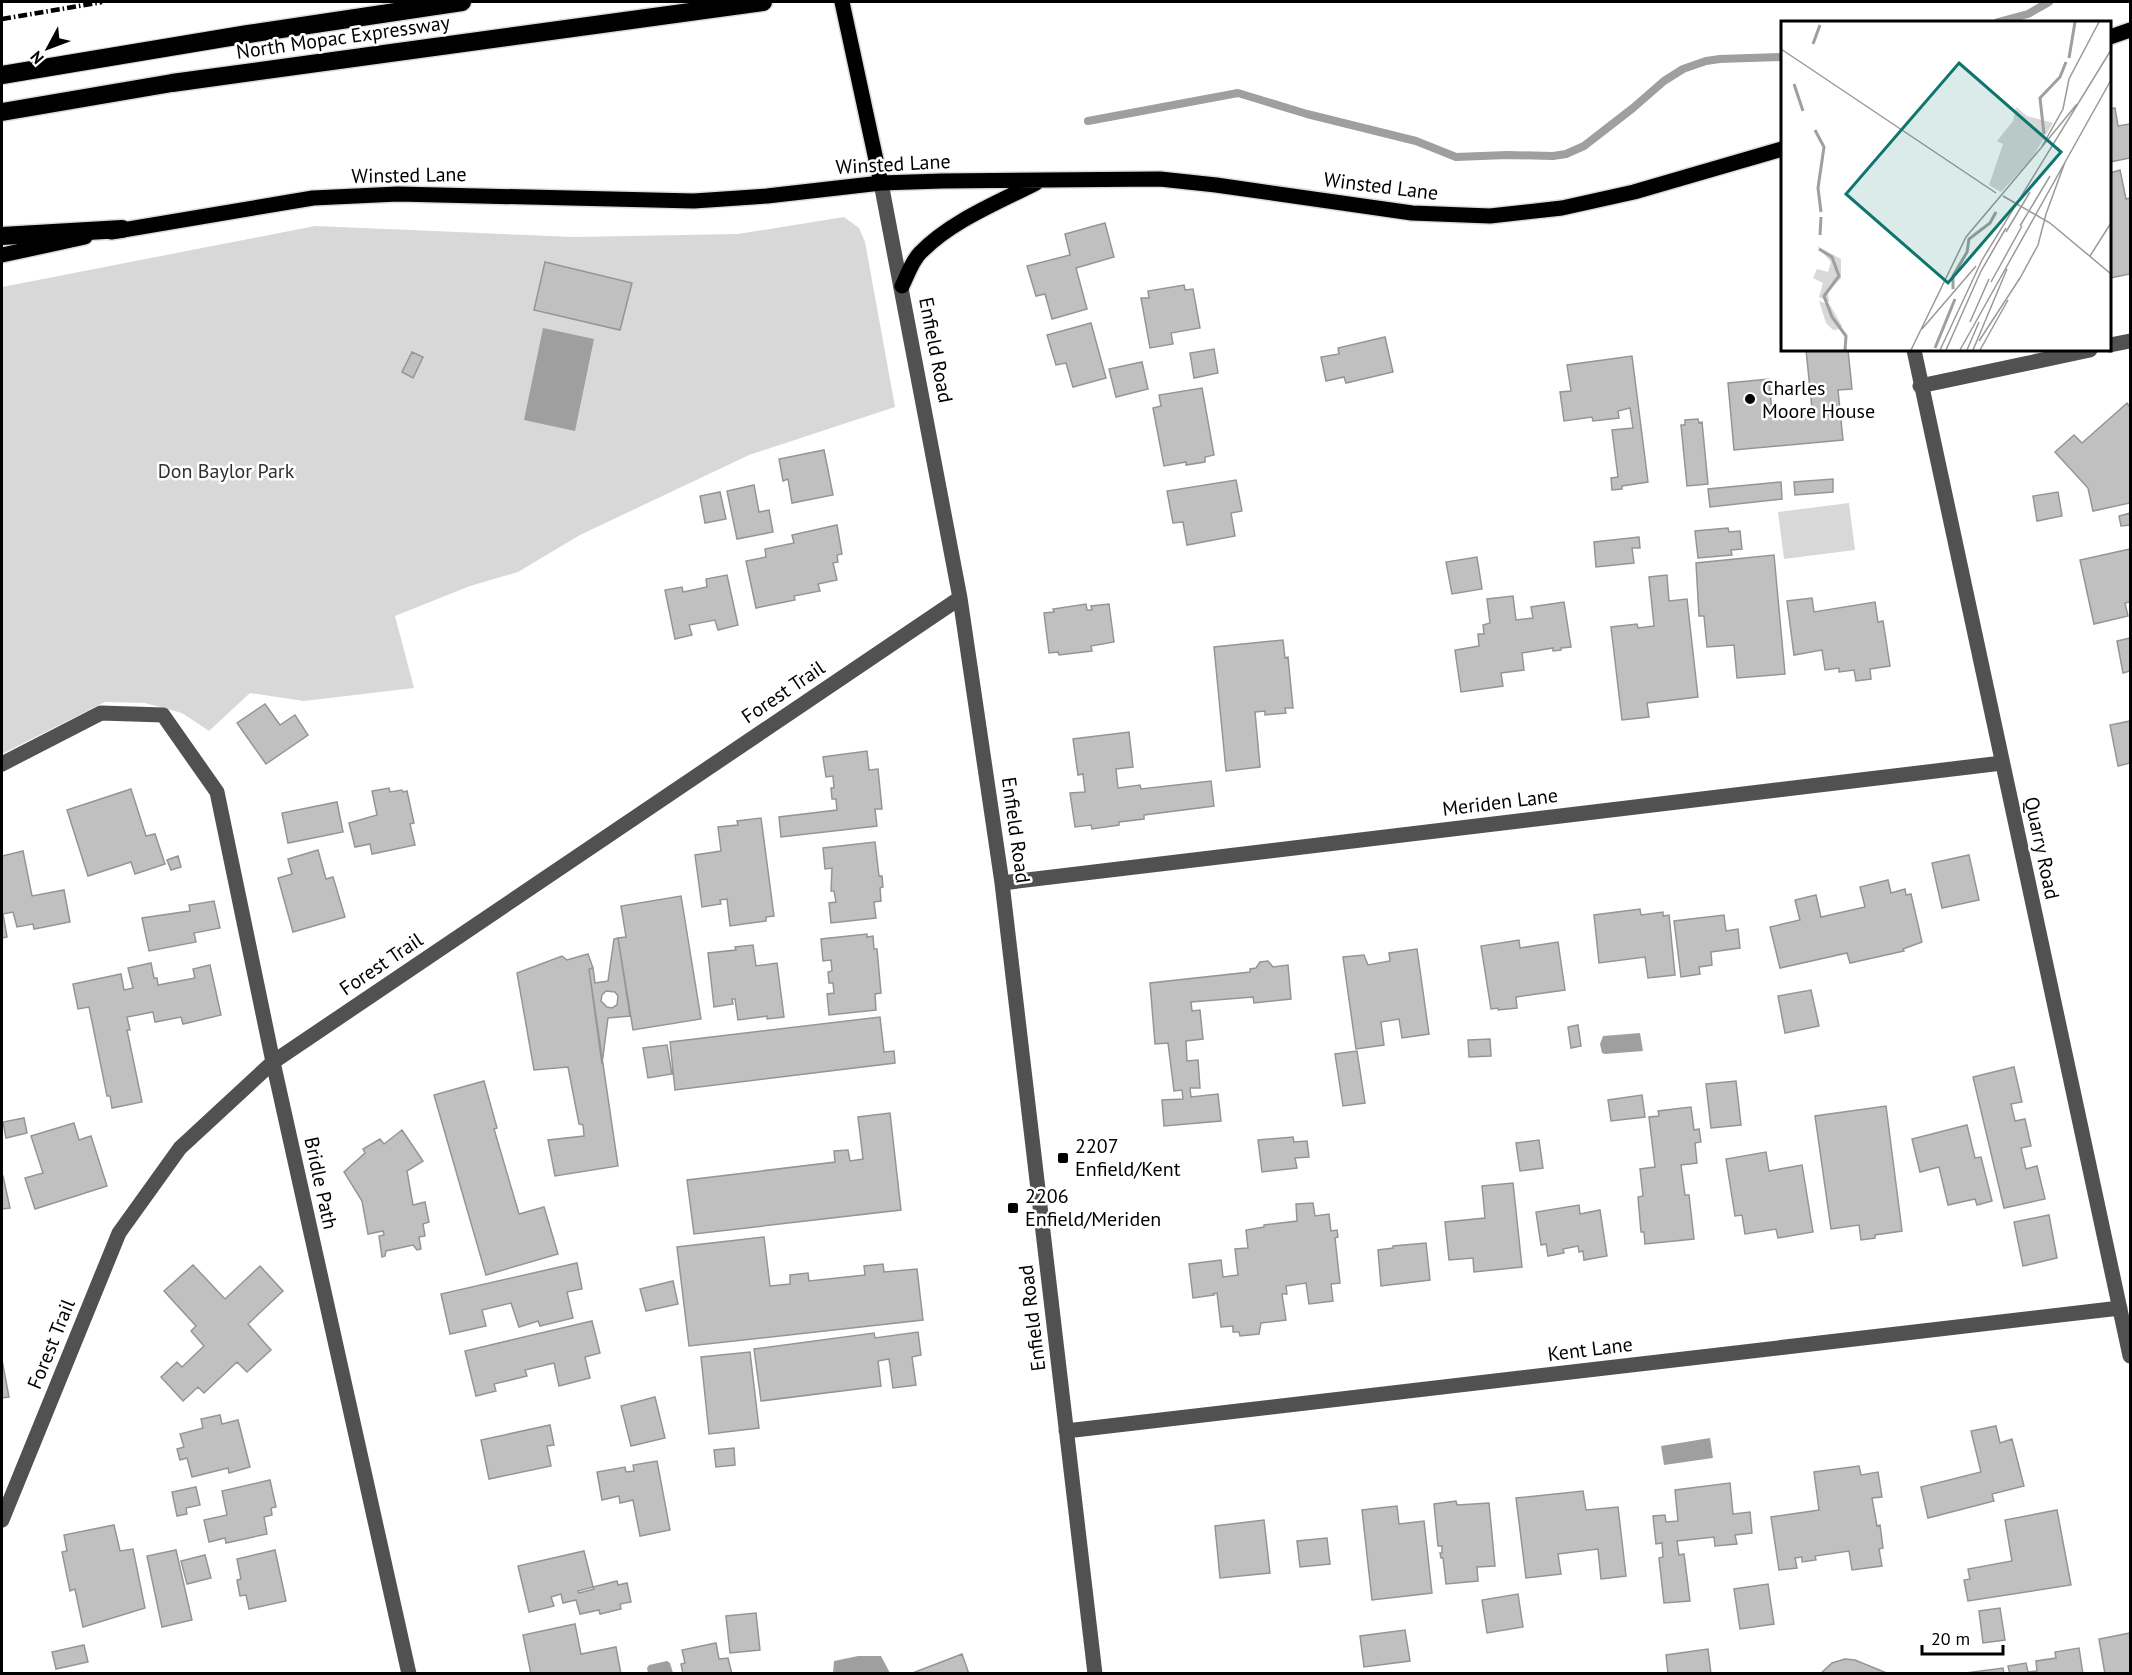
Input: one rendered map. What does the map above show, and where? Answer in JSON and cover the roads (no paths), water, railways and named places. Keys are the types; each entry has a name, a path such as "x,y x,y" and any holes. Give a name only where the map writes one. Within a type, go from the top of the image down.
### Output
{"highway":[{"path":"2,75 462,2"},
{"name":"North Mopac Expressway","path":"2,112 172,83 763,2"},
{"path":"2,236 122,230"}],"main road":[{"name":"Enfield Road","path":"842,2 881,183"},
{"path":"2111,36 2130,30"},
{"name":"Winsted Lane","path":"2,255 122,230 313,198 398,194 694,201 767,196 881,183 1160,179 1412,213 1490,216 1562,208 1634,192 1781,149"},
{"path":"902,286 918,255 943,234 1040,181"}],"street":[{"name":"Enfield Road","path":"881,183 960,598 1002,883 1095,1674"},
{"path":"2111,345 2130,341"},
{"name":"Quarry Road","path":"1914,351 2130,1356"},
{"path":"1920,386 2085,351"},
{"name":"Forest Trail","path":"2,1520 118,1233 180,1148 273,1062 960,598"},
{"name":"Bridle Path","path":"2,765 101,713 163,715 217,792 273,1062 409,1674"},
{"name":"Meriden Lane","path":"1002,883 2002,764"},
{"name":"Kent Lane","path":"1066,1431 2120,1308"}],"waterway":[{"path":"2002,21 2028,14 2049,2"},
{"path":"1088,121 1238,93 1307,114 1416,141 1456,157 1553,156 1566,154 1584,146 1664,81 1683,69 1720,59 1781,57"}],"railway":[{"path":"2,19 102,2"}],"place":[{"name":"Charles Moore House","path":"1750,399"},
{"name":"2207 Enfield/Kent","path":"1063,1158"},
{"name":"2206 Enfield/Meriden","path":"1013,1208"}],"park label":[{"name":"Don Baylor Park","path":"226,471"}]}
